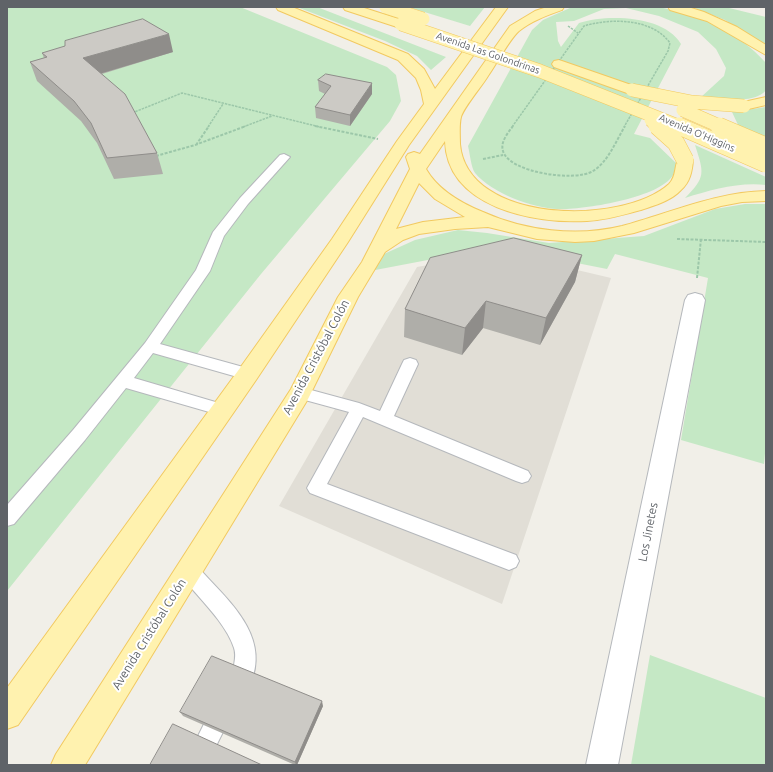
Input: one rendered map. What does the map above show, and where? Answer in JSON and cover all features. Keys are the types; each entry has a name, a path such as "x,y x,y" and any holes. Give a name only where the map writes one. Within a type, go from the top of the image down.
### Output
{"main road":[{"path":"282,7 403,57 422,74 430,94 431,105"},
{"name":"Avenida Las Golondrinas","path":"386,7 435,22"},
{"path":"7,714 248,374 339,242 407,138 501,9 514,29 539,14 558,7"},
{"path":"674,7 699,14 722,23 766,51"},
{"name":"Avenida Las Golondrinas","path":"354,9 531,67 630,96"},
{"name":"Avenida Cristóbal Colón","path":"67,765 300,393 348,297 378,248 418,169 514,29"},
{"name":"Avenida Las Golondrinas","path":"471,34 514,48"},
{"name":"Avenida Las Golondrinas","path":"544,59 630,96"},
{"path":"630,96 744,106 766,101"},
{"path":"454,118 452,132 453,147 459,168 468,181 477,189 500,202 541,214 571,217 601,215 659,199 677,186 683,177 685,160 679,147 630,96"},
{"name":"Avenida O'Higgins","path":"630,96 766,146"},
{"name":"Avenida O'Higgins","path":"630,96 766,164"},
{"path":"407,138 418,169 431,187 443,197 474,215 492,222 543,234 579,236 627,230 723,200 759,195"},
{"path":"378,248 402,233 414,230 448,224 492,222"}],"street":[{"name":"Los Jinetes","path":"602,765 694,300"}],"lane":[{"path":"7,518 79,436 150,348 203,271 218,235 244,201 284,157"},
{"path":"150,348 248,374"},
{"path":"384,420 410,364"},
{"path":"122,381 223,410"},
{"path":"300,393 359,409 522,476"},
{"path":"359,409 316,488 509,561"},
{"path":"188,570 239,630 246,652 244,674"}],"path":[{"path":"131,113 182,93 273,116 407,138"},
{"path":"195,145 223,104"},
{"path":"153,156 195,145 273,116"},
{"path":"694,300 702,239"}],"shaded area":[{"path":"501,252 611,278 502,604 279,506 417,267"}],"green space":[{"path":"7,7 240,7 387,67 396,75 401,101 390,121 261,274 7,591"},
{"path":"297,7 317,7 446,57 431,70 417,56 385,41"},
{"path":"408,7 485,7 470,26"},
{"path":"658,7 673,10 703,20 730,33 743,42 766,63 766,90 761,95 745,99 735,100 700,98 724,76 726,68 716,49 698,32 659,16 626,8 604,9 574,21 556,22 558,41 561,47 579,23 604,18 634,19 649,22 662,27 673,34 681,44 634,134 650,138 676,163 673,175 665,183 653,190 637,196 602,205 558,209 536,206 513,198 491,187 475,173 468,146 532,30 543,20 570,8"},
{"path":"692,7 725,7 766,17 766,47 725,20"},
{"path":"766,107 766,139 739,127 732,112"},
{"path":"695,145 766,177 766,185 756,184 735,186 685,198 697,185 701,174 700,162"},
{"path":"745,204 766,204 766,443 764,464 681,440 708,278 615,254 607,269 496,247 370,271 384,254 415,240 458,230 549,243 644,236 715,209"},
{"path":"650,655 766,698 766,765 631,765"}],"building":[{"path":"143,19 169,34 83,58 125,94 157,153 107,158 91,123 74,101 30,62 47,57 42,53 65,46 65,41"},
{"path":"326,74 372,83 350,115 315,107 331,86 318,80"},
{"path":"514,238 582,255 546,318 486,301 465,328 405,309 430,258"},
{"path":"212,656 322,701 295,762 180,712"},
{"path":"173,724 262,765 150,765"}]}
